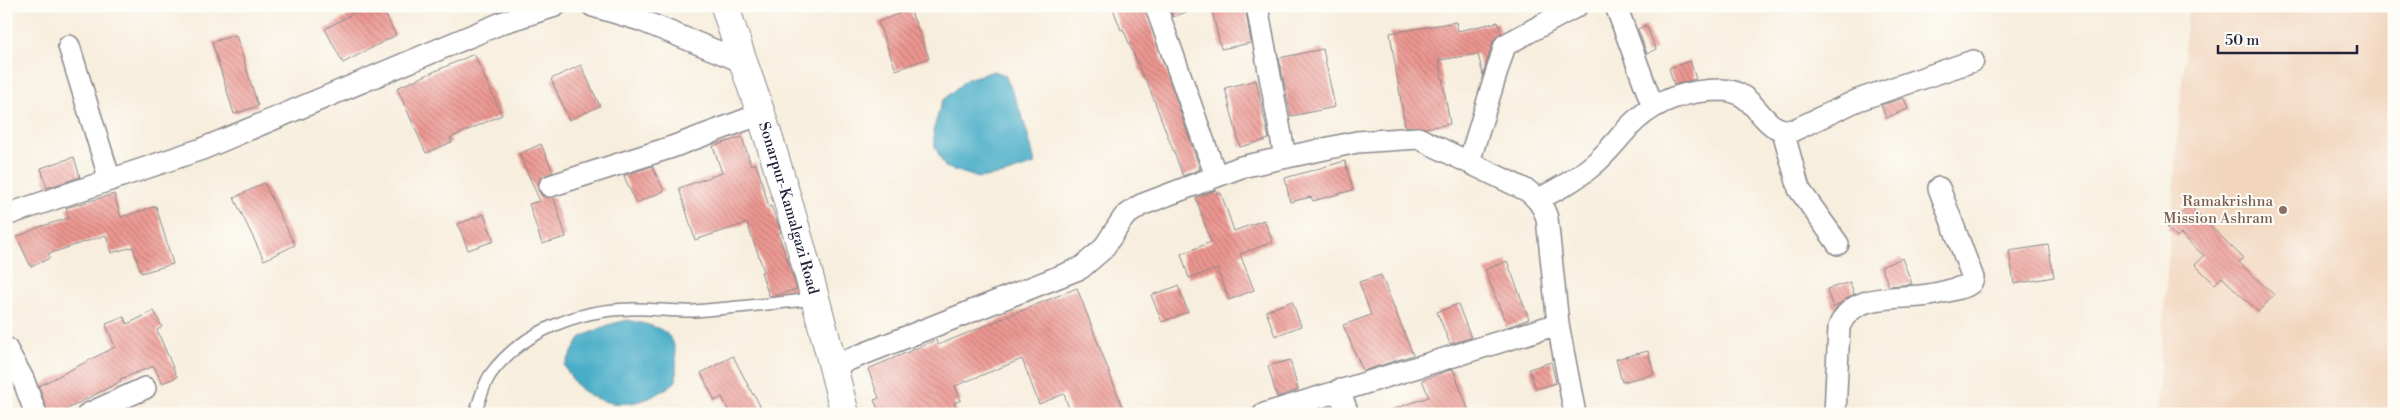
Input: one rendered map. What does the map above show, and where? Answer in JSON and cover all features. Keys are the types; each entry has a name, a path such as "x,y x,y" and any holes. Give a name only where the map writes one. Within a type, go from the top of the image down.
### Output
{"main road":[{"name":"Sonarpur-Kamalgazi Road","path":"725,6 741,61 761,114 816,299 845,414"}],"street":[{"path":"6,215 202,148 504,22 555,6"},
{"path":"593,6 640,20 741,61"},
{"path":"1257,6 1286,157"},
{"path":"1469,162 1505,45 1577,6"},
{"path":"1616,6 1653,107"},
{"path":"1156,7 1216,176"},
{"path":"69,46 110,180"},
{"path":"1538,199 1571,182 1593,166 1613,147 1634,122 1653,107 1673,98 1698,92 1723,90 1736,92 1748,100 1773,127 1783,131 1794,130 1858,100 1973,61"},
{"path":"550,186 672,147 761,114"},
{"path":"1783,131 1799,189 1838,244"},
{"path":"833,366 1081,268 1103,249 1124,218 1141,205 1241,167 1357,142 1418,138 1528,191 1538,199 1547,218 1558,324 1575,414"},
{"path":"1835,414 1839,327 1842,318 1850,311 1878,298 1922,296 1966,286 1971,283 1973,278 1939,188"},
{"path":"1264,414 1558,324"},
{"path":"6,348 23,379 36,414"},
{"path":"88,414 146,388"},
{"path":"1339,390 1348,414"}],"lane":[{"path":"475,414 490,376 514,348 536,332 567,321 600,312 629,308 692,311 816,299"}],"shaded area":[{"name":"Ramakrishna Mission Ashram","path":"2188,6 2394,6 2394,414 2156,414"}],"water":[{"path":"994,71 1005,75 1023,118 1035,164 1004,174 979,178 945,167 935,147 933,131 942,101 967,79"},
{"path":"627,320 654,327 669,336 675,352 676,381 666,389 643,400 619,404 607,402 595,398 580,389 564,366 581,337 608,325"}],"building":[{"path":"366,6 381,6 396,35 343,63 325,29"},
{"path":"1112,6 1144,6 1200,169 1183,176 1146,79 1144,79 1123,29 1121,30"},
{"path":"1169,6 1197,6 1197,8 1173,17"},
{"path":"1211,6 1245,6 1251,43 1221,49"},
{"path":"910,9 929,58 896,70 878,22"},
{"path":"1456,22 1458,31 1498,22 1501,33 1493,41 1483,75 1478,54 1439,60 1450,124 1425,128 1405,126 1390,33"},
{"path":"1646,25 1656,49 1647,54 1638,29"},
{"path":"236,35 258,106 234,114 212,42"},
{"path":"1323,49 1335,107 1291,116 1279,58"},
{"path":"474,54 502,115 450,138 452,142 426,153 397,88"},
{"path":"1690,61 1696,79 1674,85 1669,68"},
{"path":"581,65 600,106 569,120 551,79"},
{"path":"1256,80 1269,139 1240,147 1225,88"},
{"path":"1904,98 1908,109 1886,118 1881,105"},
{"path":"742,137 751,165 756,163 769,207 771,206 779,226 781,232 778,233 797,289 778,295 769,296 761,272 764,271 747,223 695,240 679,188 722,173 713,146"},
{"path":"541,144 553,172 540,178 538,189 542,196 554,198 566,237 542,244 529,204 540,201 519,154"},
{"path":"74,157 80,177 47,188 41,168"},
{"path":"1345,161 1353,190 1313,201 1311,197 1290,202 1285,178"},
{"path":"652,166 664,191 636,203 624,176"},
{"path":"264,183 295,245 264,260 234,198"},
{"path":"1216,190 1217,194 1221,193 1234,231 1264,220 1273,242 1240,254 1254,290 1229,300 1217,269 1189,278 1181,254 1211,242 1196,198"},
{"path":"114,194 121,217 156,206 173,264 141,273 133,247 111,253 106,235 48,254 50,258 31,267 17,237 39,227 69,218 66,208"},
{"path":"2189,205 2243,258 2239,262 2274,295 2258,312 2222,277 2215,284 2195,265 2204,256 2181,234 2177,238 2167,228"},
{"path":"484,214 494,241 468,250 458,224"},
{"path":"2048,245 2054,277 2014,284 2009,251"},
{"path":"1902,258 1912,284 1889,286 1881,267"},
{"path":"1507,261 1529,319 1507,327 1485,270"},
{"path":"1381,275 1413,355 1363,371 1343,325 1371,315 1359,282"},
{"path":"1850,282 1854,294 1833,308 1827,289"},
{"path":"1178,286 1188,312 1162,322 1151,295"},
{"path":"1077,288 1125,414 1071,414 1064,394 1039,404 1022,359 955,386 961,400 954,403 958,414 880,414 874,400 879,398 868,369 936,340 938,345"},
{"path":"1292,301 1301,326 1275,336 1266,311"},
{"path":"1458,304 1471,338 1450,344 1437,312"},
{"path":"154,311 162,327 157,330 177,377 162,383 154,366 120,379 121,381 58,414 48,414 39,386 115,347 106,324 124,317 127,324"},
{"path":"1648,351 1654,374 1622,382 1616,359"},
{"path":"733,356 764,414 730,414 722,397 715,401 701,373"},
{"path":"1290,360 1298,390 1277,397 1268,366"},
{"path":"1551,362 1556,383 1536,389 1529,369"},
{"path":"1453,369 1470,414 1388,414 1388,411 1429,397 1422,380"}],"place":[{"name":"Ramakrishna Mission Ashram","path":"2283,210"}]}
